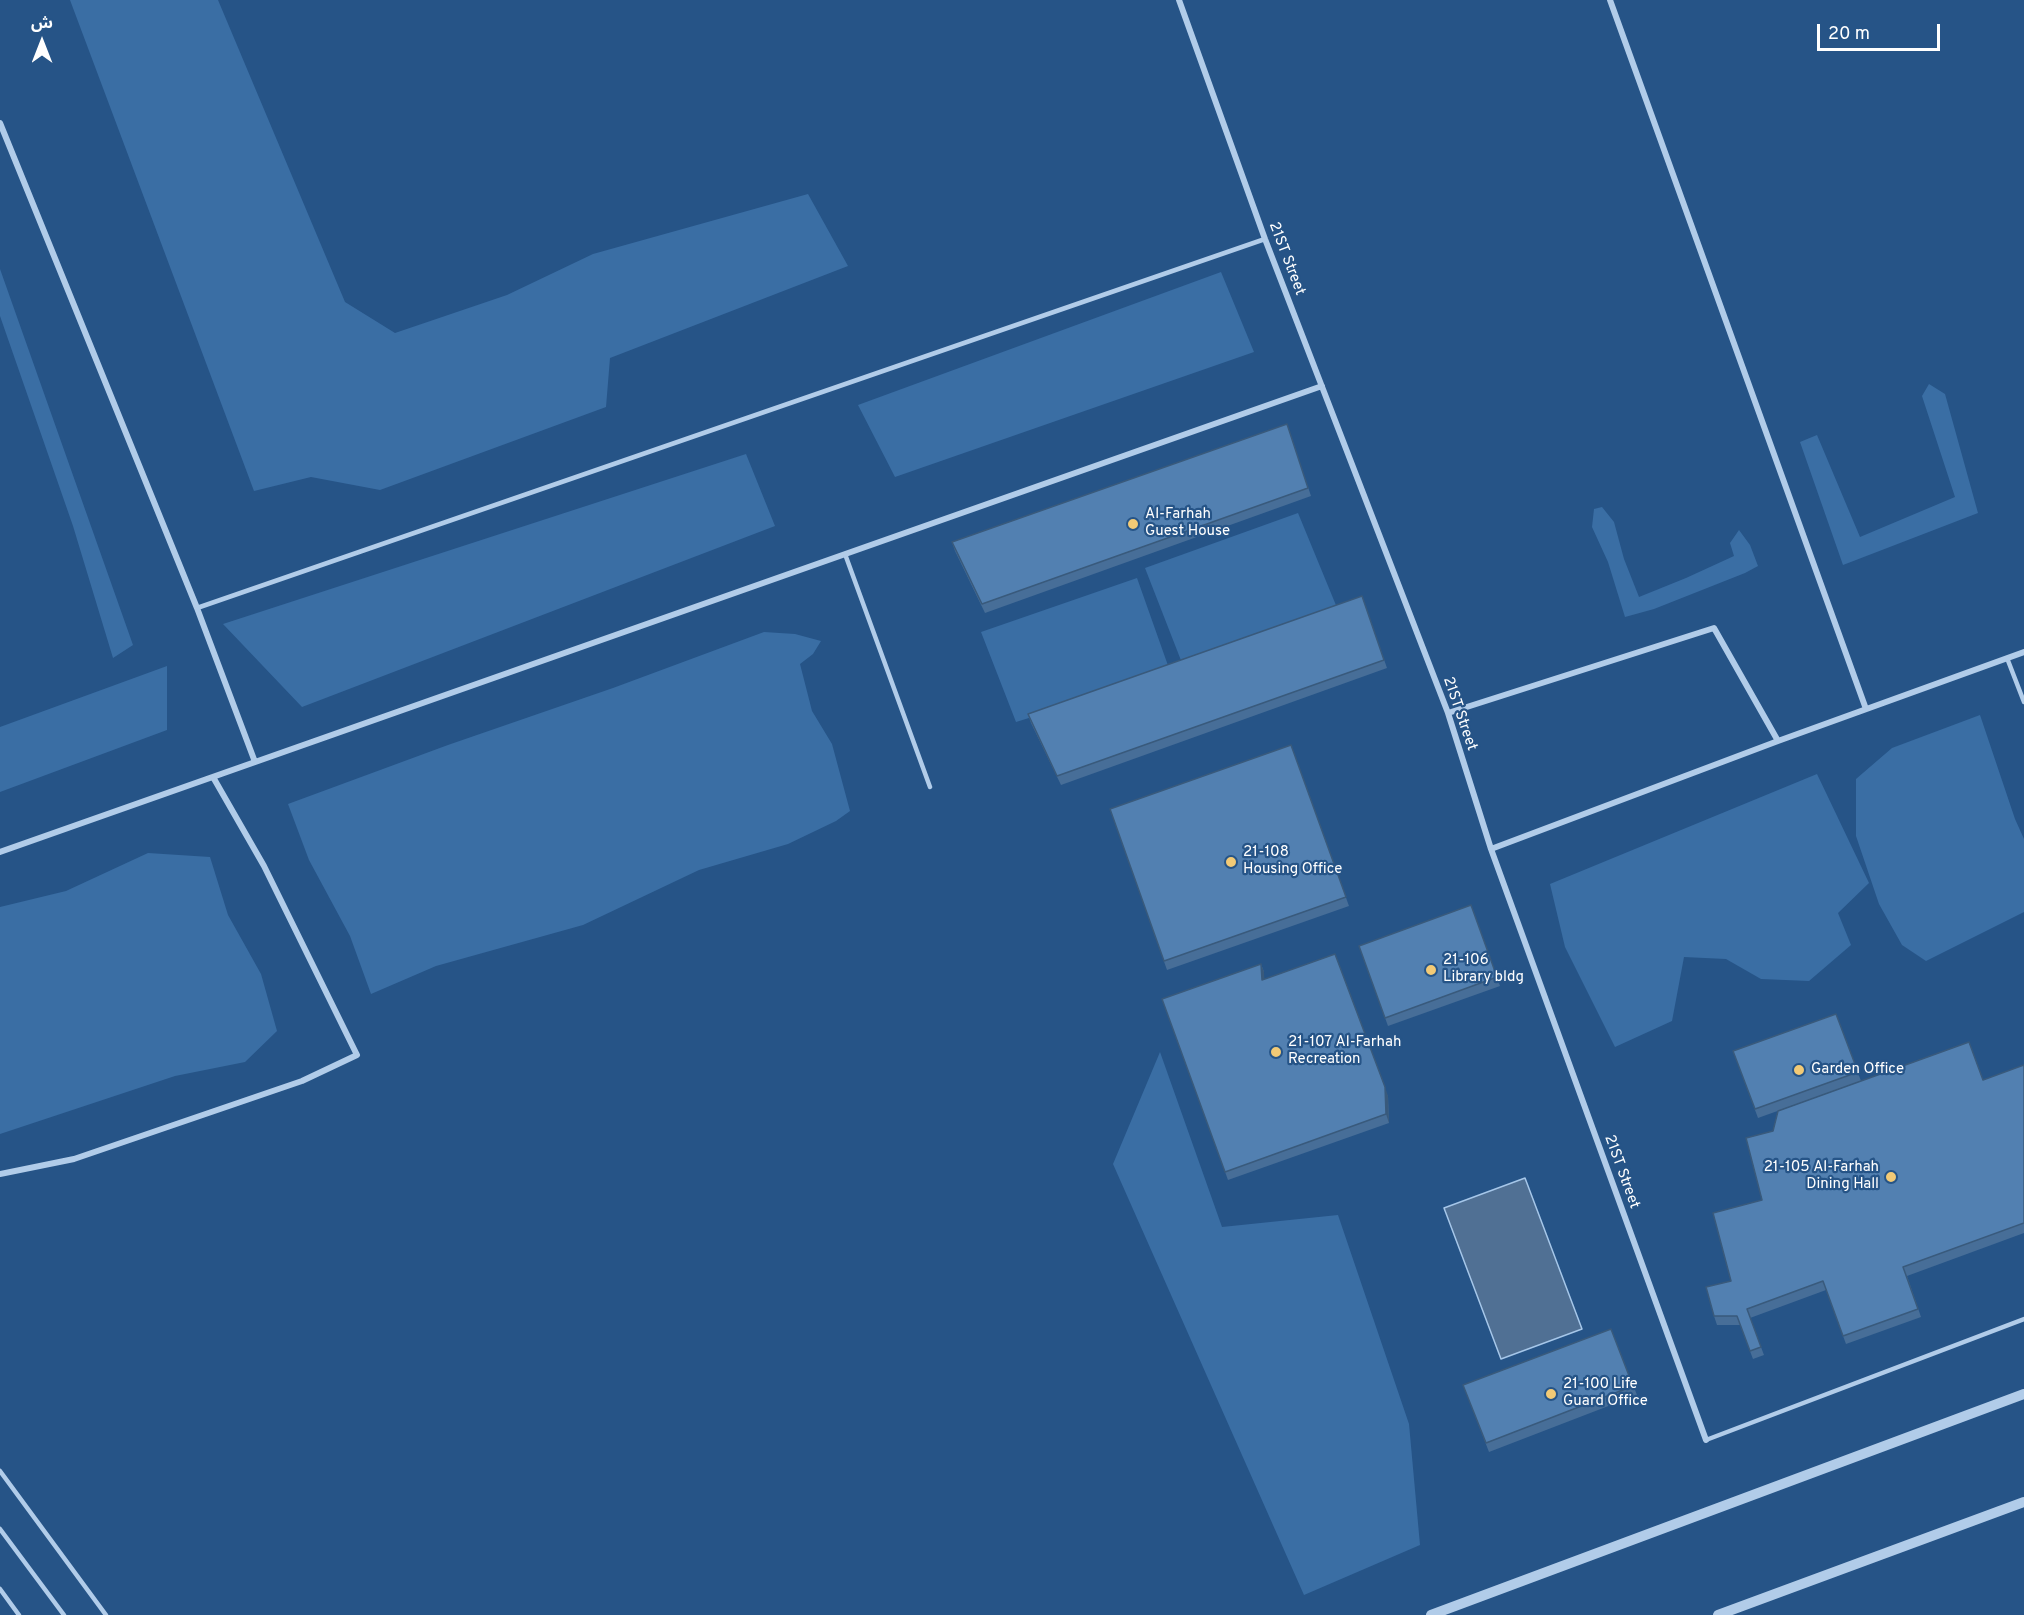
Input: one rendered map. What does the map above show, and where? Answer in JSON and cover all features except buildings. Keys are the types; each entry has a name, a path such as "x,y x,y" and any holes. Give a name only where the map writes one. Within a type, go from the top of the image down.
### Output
{"street":[{"name":"21ST Street","path":"1179,0 1265,239 1448,713 1491,849 1706,1440"},
{"path":"1610,0 1866,709"},
{"path":"0,123 197,608 255,762"},
{"path":"0,852 1322,386"},
{"path":"1448,713 1714,628 1778,741"},
{"path":"1491,849 1778,741 2024,652"},
{"path":"0,1174 74,1160 302,1081 357,1055 264,866 213,777"},
{"path":"1431,1615 2024,1394"},
{"path":"1718,1615 2024,1502"}],"lane":[{"path":"197,608 1265,239"},
{"path":"845,554 930,788"},
{"path":"2007,658 2024,702"},
{"path":"1706,1440 2024,1319"},
{"path":"0,1471 106,1615"},
{"path":"0,1529 64,1615"},
{"path":"0,1589 19,1615"}],"shaded area":[{"path":"70,0 218,0 345,302 395,333 507,295 593,254 808,194 848,266 610,358 606,407 380,490 311,477 254,491"},
{"path":"0,269 133,645 113,658 73,526 0,316"},
{"path":"1221,272 1254,352 895,477 858,405"},
{"path":"1929,384 1945,394 1978,513 1843,565 1800,442 1817,435 1860,537 1955,497 1922,396"},
{"path":"746,454 775,526 302,707 223,624"},
{"path":"1602,507 1614,522 1624,559 1639,597 1734,556 1730,543 1739,530 1750,545 1758,566 1654,609 1625,617 1608,562 1592,527 1594,509"},
{"path":"1298,513 1340,615 1182,663 1145,568"},
{"path":"1137,578 1171,674 1016,722 981,632"},
{"path":"764,632 795,634 821,641 813,654 800,664 812,711 832,744 850,811 836,821 788,844 699,870 583,925 436,966 371,994 350,936 309,860 288,804"},
{"path":"167,666 167,730 0,792 0,727"},
{"path":"1980,715 2024,839 2024,912 1926,961 1902,945 1879,904 1856,836 1856,779 1892,748"},
{"path":"1817,774 1869,883 1838,913 1851,945 1809,981 1761,979 1726,959 1684,957 1672,1021 1615,1047 1565,947 1550,884"},
{"path":"148,853 210,857 228,915 261,974 277,1031 245,1062 175,1076 0,1134 0,907 66,891"},
{"path":"1160,1052 1222,1227 1338,1215 1409,1424 1420,1545 1304,1595 1113,1164"},
{"path":"1525,1178 1582,1329 1501,1359 1444,1208"}],"place":[{"name":"Al-Farhah Guest House","path":"1133,524"},
{"name":"21-108 Housing Office","path":"1231,862"},
{"name":"21-106 Library bldg","path":"1431,970"},
{"name":"21-107 Al-Farhah Recreation","path":"1276,1052"},
{"name":"Garden Office","path":"1799,1070"},
{"name":"21-105 Al-Farhah Dining Hall","path":"1891,1177"},
{"name":"21-100 Life Guard Office","path":"1551,1394"}]}
